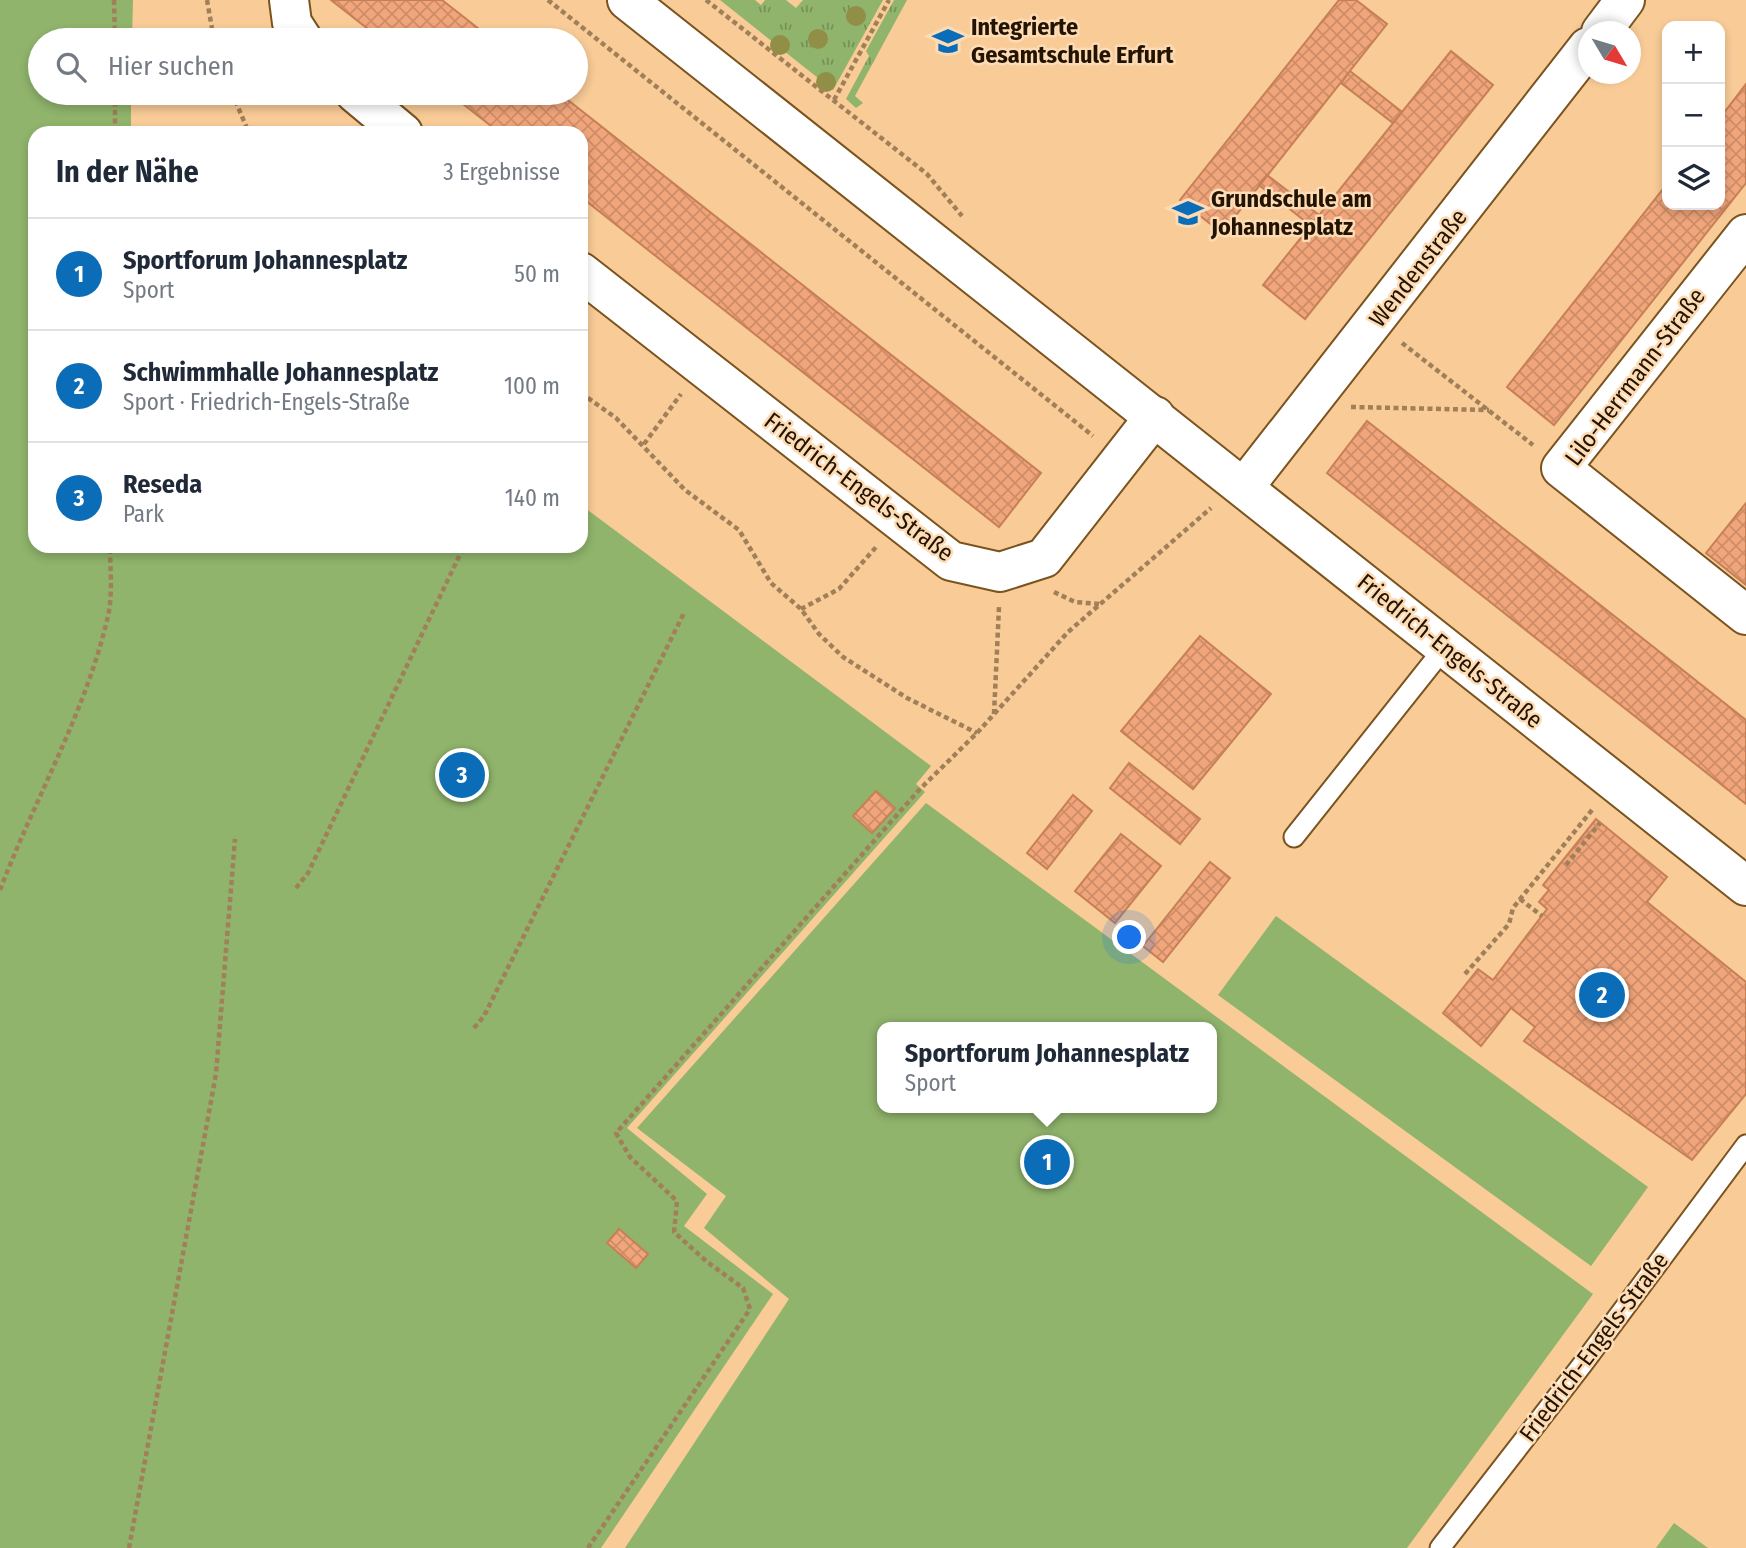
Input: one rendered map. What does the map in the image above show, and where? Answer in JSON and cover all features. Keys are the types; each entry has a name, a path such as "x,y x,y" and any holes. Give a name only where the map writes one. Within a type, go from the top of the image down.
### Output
{"street":[{"path":"289,0 295,28"},
{"name":"Friedrich-Engels-Straße","path":"627,0 1243,485 1746,886"},
{"path":"1609,21 1625,0"},
{"name":"Wendenstraße","path":"1243,485 1375,323 1578,60"},
{"path":"369,105 395,126"},
{"name":"Lilo-Herrmann-Straße","path":"1746,234 1561,468 1746,615"},
{"name":"Friedrich-Engels-Straße","path":"588,277 951,561 1000,572"},
{"path":"1000,572 1044,558 1155,416"}],"lane":[{"path":"1294,837 1445,648"},
{"name":"Friedrich-Engels-Straße","path":"1440,1548 1582,1365 1746,1145"}],"path":[{"path":"114,0 114,28"},
{"path":"207,0 212,28"},
{"path":"548,0 583,28"},
{"path":"706,0 927,174 967,223"},
{"path":"834,100 889,0"},
{"path":"588,32 1121,458"},
{"path":"115,105 115,126"},
{"path":"237,105 246,126"},
{"path":"1375,323 1561,468"},
{"path":"644,444 673,402 705,369"},
{"path":"588,398 617,418 685,490 739,530 771,583 801,609 819,634 843,657 871,677 939,716 977,733"},
{"path":"1308,408 1490,410"},
{"path":"589,1548 750,1309 743,1289 674,1232 677,1201 630,1157 616,1133 919,790 977,733 1068,632 1243,485"},
{"path":"801,609 839,589 869,557 897,518"},
{"path":"0,890 24,827 78,712 109,613 110,553"},
{"path":"296,888 308,873 461,553"},
{"path":"993,715 1000,572"},
{"path":"474,1028 484,1016 684,613"},
{"path":"1465,974 1509,924 1511,906 1520,899 1614,782"},
{"path":"1566,865 1600,823"},
{"path":"128,1548 216,1074 234,839"},
{"path":"1558,842 1563,847"},
{"path":"1520,899 1542,916"}],"green space":[{"path":"0,0 133,0 132,28 28,28 28,105 131,105 131,126 28,126 28,553 588,553 588,510 931,766 916,784 925,792 627,1128 707,1194 684,1226 773,1294 601,1548 0,1548"},
{"path":"720,0 755,0 761,5 765,0 786,0 796,8 803,0 883,0 833,90"},
{"path":"894,0 907,0 855,96 863,103 856,108 846,99 869,56 866,51"},
{"path":"926,803 1593,1294 1407,1548 625,1548 789,1299 704,1228 726,1196 637,1128"},
{"path":"1276,916 1648,1187 1591,1266 1218,995"},
{"path":"1674,1523 1708,1548 1656,1548"}],"building":[{"path":"331,0 442,0 478,28 367,28"},
{"path":"1339,0 1356,0 1387,24 1222,233 1180,200"},
{"path":"1451,51 1493,85 1305,319 1263,285"},
{"path":"1350,71 1402,112 1393,123 1341,83"},
{"path":"1746,84 1746,183 1725,209 1725,147 1725,111"},
{"path":"464,105 574,105 1041,473 999,527 588,203 588,126 491,126"},
{"path":"1267,175 1319,215 1310,225 1259,185"},
{"path":"1662,190 1662,210 1725,210 1554,425 1507,387"},
{"path":"1367,421 1746,720 1746,804 1327,473"},
{"path":"1746,503 1746,585 1706,553"},
{"path":"1200,636 1271,694 1193,789 1121,731"},
{"path":"1129,763 1200,819 1180,844 1110,788"},
{"path":"876,791 895,808 872,833 853,816"},
{"path":"1073,795 1092,811 1047,869 1027,853"},
{"path":"1596,819 1667,877 1647,902 1746,982 1746,1094 1692,1160 1524,1041 1535,1027 1511,1008 1481,1046 1443,1013 1478,969 1493,980 1547,909 1539,902 1549,890 1543,885"},
{"path":"1121,834 1161,866 1115,923 1075,891"},
{"path":"1210,862 1230,878 1163,962 1143,946"},
{"path":"619,1229 648,1254 636,1268 607,1243"}],"place":[{"name":"Integrierte Gesamtschule Erfurt","path":"948,41"},
{"name":"Grundschule am Johannesplatz","path":"1188,213"},
{"name":"Reseda","path":"462,775"},
{"name":"Schwimmhalle Johannesplatz","path":"1602,995"},
{"name":"Sportforum Johannesplatz","path":"1047,1162"}]}
